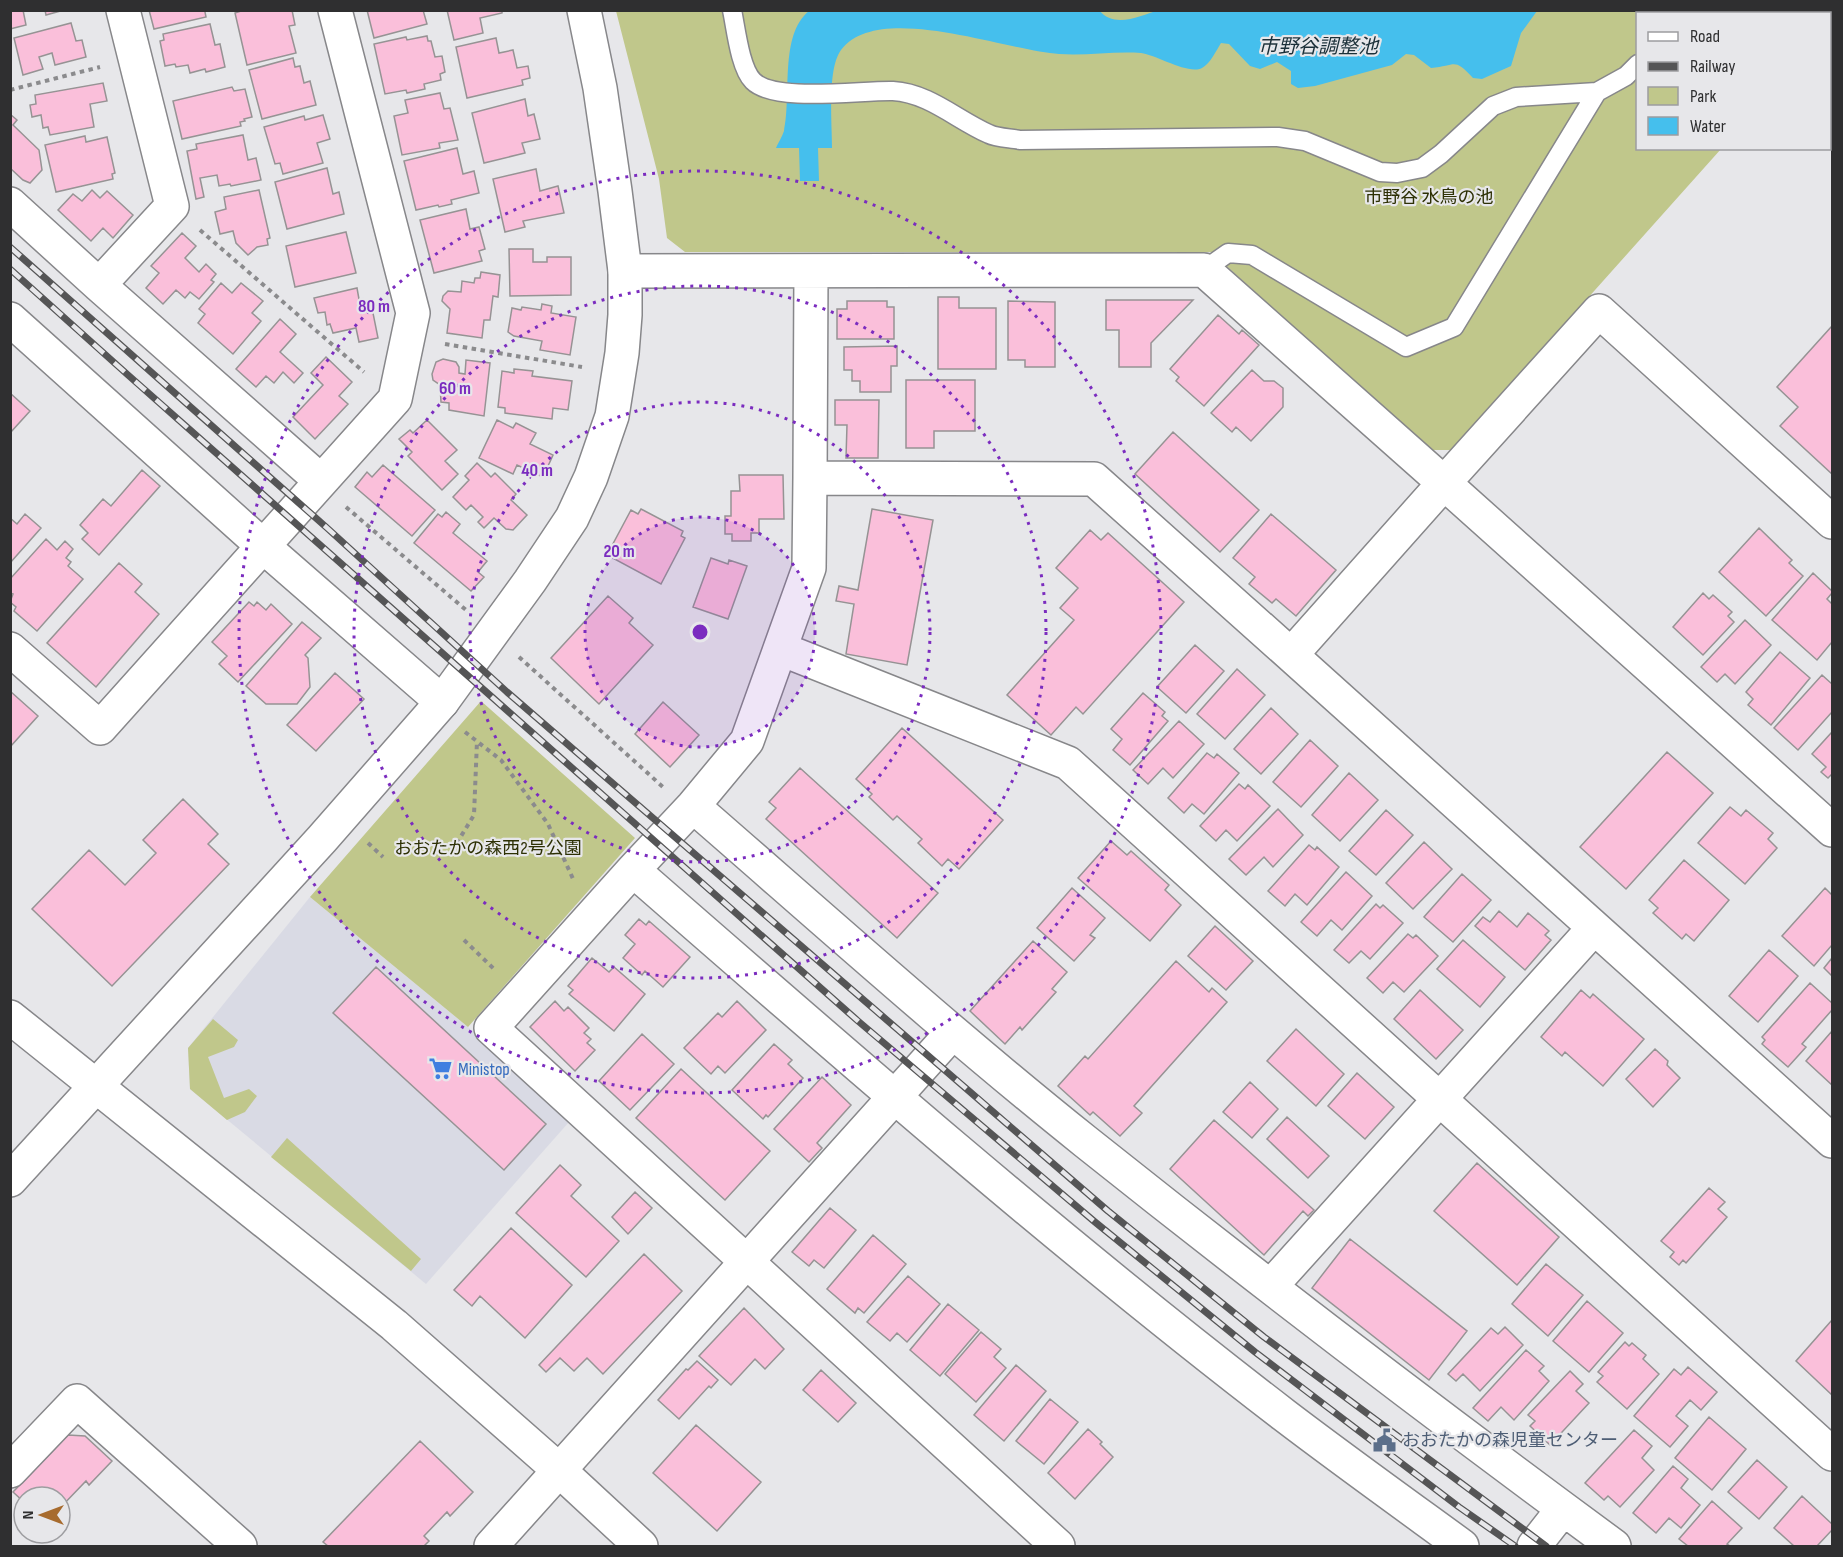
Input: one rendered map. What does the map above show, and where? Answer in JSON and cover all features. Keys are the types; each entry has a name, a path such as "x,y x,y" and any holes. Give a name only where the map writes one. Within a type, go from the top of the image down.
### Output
{"street":[{"path":"99,285 172,206 123,10"},
{"path":"10,649 100,728 395,399 413,313 335,10"},
{"path":"10,1180 98,1086 442,702 572,519 591,477 612,416 618,386 625,315 625,271 600,88 584,10"},
{"path":"10,204 321,480"},
{"path":"625,271 1204,270 1833,830"},
{"path":"811,271 809,568 747,741 693,806 491,1028 1058,1546"},
{"path":"1291,655 1599,311 1833,522"},
{"path":"10,319 264,547 442,702"},
{"path":"810,478 1094,479 1833,1141"},
{"path":"781,649 1068,763 1833,1454"},
{"path":"693,806 953,1032 1085,1141 1413,1396 1614,1546"},
{"path":"633,870 894,1097 1070,1244 1275,1408 1462,1546"},
{"path":"1271,1286 1594,928"},
{"path":"10,1017 394,1325 560,1471 641,1546"},
{"path":"492,1546 953,1032"},
{"path":"10,1471 77,1401 240,1546"},
{"path":"1534,1546 1563,1509"}],"lane":[{"path":"732,10 745,68 753,81 768,90 787,93 896,91 931,101 991,135 1020,140 1278,137 1305,141 1380,172 1397,173 1422,168 1441,154 1493,106 1516,97 1598,92 1626,76 1636,66"},
{"path":"1204,270 1228,253 1252,255 1406,347 1454,327 1598,92"}],"path":[{"path":"10,90 136,57"},
{"path":"172,206 395,399"},
{"path":"408,337 583,368"},
{"path":"321,480 329,493 471,614"},
{"path":"515,653 677,800 693,806"},
{"path":"462,729 501,760 548,824 591,917"},
{"path":"452,851 474,815 477,740"},
{"path":"366,841 383,857"},
{"path":"464,940 520,995"}],"shaded area":[{"path":"310,897 468,1027 569,1122 426,1284 190,1089 188,1048"}],"green space":[{"name":"市野谷 水鳥の池","path":"1832,10 1832,22 1831,24 1831,12 1636,12 1636,150 1720,150 1452,450 1430,450 1211,252 685,252 667,238 659,179 616,11"},
{"name":"おおたかの森西2号公園","path":"481,701 635,838 468,1027 310,897"},
{"path":"213,1019 238,1040 234,1047 208,1057 224,1098 249,1089 257,1096 245,1112 227,1120 190,1089 188,1048"},
{"path":"287,1138 421,1259 411,1271 271,1157"}],"water":[{"name":"市野谷調整池","path":"1099,10 1105,16 1120,20 1136,18 1159,10 1537,11 1521,33 1511,66 1482,79 1473,78 1458,65 1431,68 1414,55 1406,54 1392,65 1315,86 1298,88 1291,84 1291,71 1277,62 1260,69 1250,66 1229,44 1221,43 1208,64 1202,68 1189,69 1141,53 1059,54 944,32 883,29 859,36 841,50 837,59 831,97 832,148 818,148 819,181 800,181 799,148 776,148 784,131 790,51 800,22 809,11"}],"building":[{"path":"10,10 23,10 26,25 10,29"},
{"path":"45,10 64,10 46,15"},
{"path":"149,10 208,10 205,12 206,17 154,29"},
{"path":"244,10 292,10 295,25 289,26 296,53 247,65 235,13"},
{"path":"367,10 423,10 427,24 374,38"},
{"path":"447,10 502,10 502,13 480,18 483,33 454,40"},
{"path":"71,23 76,41 82,40 86,57 55,65 52,53 39,57 43,69 23,75 14,38"},
{"path":"210,24 215,45 220,44 225,67 190,73 188,65 165,66 160,41 164,40 163,34"},
{"path":"427,36 428,41 431,41 435,57 442,56 445,72 440,74 441,80 424,84 425,89 385,94 374,44 406,37 407,40"},
{"path":"496,38 499,53 513,50 517,68 528,66 530,78 522,80 523,85 467,98 456,47"},
{"path":"293,58 295,67 300,66 304,83 310,81 316,105 262,119 249,70"},
{"path":"103,83 107,101 90,104 94,127 50,135 48,127 43,128 41,115 32,117 30,105 36,104 35,95"},
{"path":"232,87 234,91 245,89 252,117 240,122 241,126 182,139 173,101"},
{"path":"440,93 444,109 450,108 458,140 439,143 440,148 402,155 394,116 408,113 405,100"},
{"path":"525,99 528,116 534,114 540,139 522,143 525,153 484,163 472,113"},
{"path":"10,114 17,120 13,125 39,150 42,170 30,183 10,168"},
{"path":"323,115 330,139 317,143 323,163 283,174 280,163 275,164 264,127 304,116 305,120"},
{"path":"243,135 248,160 256,158 261,180 219,186 217,175 200,178 204,197 196,199 187,151 197,149 196,144"},
{"path":"85,136 86,142 107,137 115,173 112,174 113,179 56,192 45,145"},
{"path":"457,148 463,174 474,171 479,193 451,200 452,204 416,210 404,161"},
{"path":"327,168 333,194 339,192 344,214 287,229 275,182"},
{"path":"536,169 540,191 558,186 564,213 523,221 525,227 505,232 493,179"},
{"path":"92,190 100,198 107,191 133,215 113,238 103,228 91,241 58,210 73,194 82,201"},
{"path":"259,190 270,238 267,239 268,245 257,247 248,255 236,243 233,231 220,234 215,212 226,209 224,197"},
{"path":"466,209 470,229 479,227 485,249 479,251 482,261 434,273 420,220"},
{"path":"346,232 356,273 295,287 286,246"},
{"path":"182,233 196,246 185,258 199,272 206,264 216,274 211,280 214,282 199,299 190,292 185,298 176,290 163,304 146,288 159,273 151,266"},
{"path":"509,249 533,249 533,262 547,262 547,257 571,257 571,295 510,296"},
{"path":"481,272 500,275 498,297 493,296 490,320 484,320 482,338 447,333 450,309 442,301 443,296 448,291 461,292 462,281 474,283 475,278 480,278"},
{"path":"221,283 232,293 241,283 263,301 252,313 261,321 233,354 198,323 205,314 199,309"},
{"path":"357,288 360,305 371,303 378,338 359,342 356,328 333,333 330,324 327,325 325,312 318,313 314,298"},
{"path":"938,297 959,297 959,308 996,308 996,369 938,369"},
{"path":"1106,300 1193,300 1151,343 1151,367 1119,367 1119,330 1106,330"},
{"path":"847,301 887,301 887,307 894,307 894,339 837,339 837,309 847,309"},
{"path":"1008,301 1055,302 1055,367 1025,367 1025,360 1008,360"},
{"path":"542,304 552,306 551,313 576,317 570,355 540,350 542,341 514,336 508,332 512,308 541,310"},
{"path":"1218,315 1239,334 1242,330 1259,345 1204,406 1176,381 1179,377 1170,369"},
{"path":"280,319 296,334 280,352 303,373 294,383 283,372 274,383 266,376 256,387 236,369"},
{"path":"1832,326 1832,474 1780,426 1798,407 1777,387"},
{"path":"897,346 897,366 891,366 891,392 860,392 860,381 852,381 852,370 844,370 844,347"},
{"path":"326,357 352,382 339,396 348,404 315,439 293,417 323,385 311,373"},
{"path":"443,359 456,362 459,373 465,374 466,360 490,363 484,416 449,410 449,403 441,402 440,385 433,380 432,374 436,362"},
{"path":"514,369 533,371 532,376 572,381 568,410 553,408 552,419 505,413 505,408 498,407 502,371 514,373"},
{"path":"1252,370 1264,381 1274,381 1283,388 1283,407 1251,441 1236,427 1232,432 1211,413"},
{"path":"906,380 975,380 975,431 934,431 934,448 906,448"},
{"path":"10,393 30,411 10,433"},
{"path":"835,400 879,400 878,458 846,458 847,425 835,425"},
{"path":"427,420 457,450 445,461 458,474 442,490 408,456 412,452 399,439 410,430 413,433"},
{"path":"497,420 513,428 516,423 536,433 530,444 553,455 543,477 517,465 513,474 479,458"},
{"path":"1173,432 1259,510 1220,552 1135,474"},
{"path":"477,463 491,477 495,473 516,494 511,500 527,515 513,530 506,529 494,518 484,528 478,522 483,517 471,505 466,510 453,497 469,480 465,476"},
{"path":"383,465 435,510 412,536 355,487 367,472 372,477"},
{"path":"142,470 160,486 99,555 82,539 88,533 80,525 103,499 111,506"},
{"path":"739,475 783,475 784,519 759,519 759,533 751,533 751,541 732,541 732,534 725,534 725,516 731,516 731,491 740,491"},
{"path":"641,509 683,531 681,536 685,538 661,584 607,555 631,510 638,514"},
{"path":"872,509 933,520 907,665 846,654 854,604 836,601 839,586 858,590"},
{"path":"446,512 460,524 453,533 487,561 478,572 484,577 471,591 414,543 438,514 442,517"},
{"path":"25,514 41,528 10,563 10,518 17,524"},
{"path":"1271,514 1336,570 1296,616 1276,599 1272,603 1249,584 1255,577 1233,558"},
{"path":"1759,528 1792,560 1789,563 1803,576 1766,616 1719,572"},
{"path":"1090,530 1101,540 1108,533 1184,602 1083,714 1076,707 1051,735 1007,695 1074,620 1060,608 1078,588 1056,568"},
{"path":"46,539 57,550 65,541 73,549 66,558 71,562 68,566 83,579 37,631 14,611 16,607 10,602 13,594 10,593 10,579"},
{"path":"711,558 728,564 729,560 747,566 728,619 693,607"},
{"path":"119,563 142,584 135,592 159,614 96,687 47,643"},
{"path":"1813,573 1832,591 1827,599 1832,604 1832,642 1817,660 1772,620"},
{"path":"1703,593 1709,599 1713,595 1732,612 1728,616 1734,622 1703,655 1673,627"},
{"path":"608,596 633,618 629,623 653,645 599,704 551,658"},
{"path":"249,602 254,606 257,602 266,610 271,604 292,624 238,682 219,664 227,656 212,642"},
{"path":"1745,620 1771,645 1735,684 1725,674 1717,682 1701,667"},
{"path":"302,622 321,638 305,655 308,658 310,687 297,704 266,704 246,686"},
{"path":"1195,645 1224,671 1186,713 1157,687"},
{"path":"1780,652 1810,678 1771,725 1748,705 1753,699 1746,692"},
{"path":"1237,669 1265,695 1225,739 1197,714"},
{"path":"335,673 364,699 316,751 287,725"},
{"path":"1822,675 1832,684 1832,712 1798,750 1774,728"},
{"path":"10,691 38,716 10,747"},
{"path":"1143,693 1165,712 1162,716 1168,721 1130,765 1113,750 1122,739 1111,729"},
{"path":"663,702 699,735 670,767 635,734"},
{"path":"1271,708 1298,734 1261,774 1234,749"},
{"path":"1179,721 1204,744 1173,778 1163,768 1148,784 1133,770"},
{"path":"902,728 1003,820 959,869 948,859 942,866 918,843 922,839 897,816 893,820 869,797 872,794 856,779"},
{"path":"1832,732 1832,774 1828,778 1821,772 1826,767 1812,754"},
{"path":"1310,740 1338,766 1301,807 1273,782"},
{"path":"1667,752 1713,793 1626,889 1580,847"},
{"path":"1207,753 1214,758 1217,754 1239,773 1204,814 1192,804 1184,813 1168,798"},
{"path":"800,768 938,893 897,938 766,819 776,808 769,802"},
{"path":"1349,773 1378,800 1340,841 1312,815"},
{"path":"1239,784 1245,789 1248,785 1270,806 1237,841 1226,830 1216,841 1200,826"},
{"path":"183,799 218,834 208,844 229,864 112,986 32,909 89,850 125,885 156,853 143,840"},
{"path":"1730,807 1741,816 1746,810 1773,833 1768,839 1777,848 1745,884 1698,843"},
{"path":"1278,809 1303,835 1273,867 1264,857 1246,875 1229,859"},
{"path":"1386,810 1413,835 1376,875 1349,851"},
{"path":"1111,841 1127,855 1131,851 1169,885 1165,890 1181,905 1150,941 1078,878"},
{"path":"1424,842 1452,869 1413,909 1386,883"},
{"path":"1309,845 1315,850 1317,847 1339,867 1307,905 1295,894 1285,906 1268,891"},
{"path":"1684,860 1729,900 1694,941 1686,934 1682,939 1653,913 1658,908 1649,900"},
{"path":"1346,872 1372,896 1342,930 1331,920 1317,936 1301,922"},
{"path":"1462,874 1491,900 1453,942 1424,917"},
{"path":"1072,888 1105,918 1090,935 1095,938 1074,961 1037,928"},
{"path":"1825,888 1832,895 1832,945 1814,966 1782,936"},
{"path":"1376,904 1380,908 1383,905 1403,923 1370,959 1361,951 1349,963 1334,950"},
{"path":"1499,911 1517,927 1528,913 1549,931 1545,935 1551,940 1525,970 1475,926 1483,917 1490,922"},
{"path":"639,919 646,925 649,921 690,957 663,987 645,971 642,975 623,958 635,944 625,935"},
{"path":"1215,926 1253,961 1226,990 1188,956"},
{"path":"1408,934 1413,938 1416,935 1438,956 1404,992 1393,982 1383,993 1367,978"},
{"path":"1463,940 1505,977 1480,1007 1437,969"},
{"path":"1033,941 1067,972 1052,989 1056,992 1022,1030 1020,1027 1005,1044 970,1011"},
{"path":"1769,950 1798,976 1758,1022 1729,996"},
{"path":"592,958 609,972 614,967 645,994 614,1031 569,994 573,990 568,986"},
{"path":"1832,958 1832,976 1824,968"},
{"path":"1176,961 1209,992 1212,988 1227,1002 1134,1106 1142,1113 1120,1136 1093,1112 1090,1115 1058,1086 1085,1056 1088,1059"},
{"name":"Ministop","path":"376,967 546,1124 504,1170 333,1013"},
{"path":"1810,983 1832,1003 1832,1010 1802,1044 1806,1047 1788,1067 1762,1044 1765,1040 1762,1037"},
{"path":"1420,990 1463,1030 1436,1059 1394,1019"},
{"path":"1581,990 1590,998 1593,994 1644,1039 1603,1086 1565,1052 1562,1056 1541,1037"},
{"path":"555,1001 564,1011 568,1007 589,1028 584,1033 591,1039 587,1043 595,1050 575,1071 530,1027"},
{"path":"737,1001 766,1030 725,1073 718,1066 711,1074 684,1048 718,1013 722,1017"},
{"path":"1296,1029 1344,1074 1316,1106 1267,1061"},
{"path":"1832,1031 1832,1085 1806,1061"},
{"path":"642,1034 674,1064 630,1110 599,1081"},
{"path":"774,1044 792,1060 788,1064 803,1078 768,1117 766,1115 763,1119 732,1090"},
{"path":"1655,1049 1668,1061 1667,1065 1680,1078 1653,1107 1626,1079"},
{"path":"681,1069 770,1151 725,1200 636,1118"},
{"path":"1357,1073 1394,1107 1365,1139 1328,1106"},
{"path":"822,1077 851,1105 817,1143 822,1148 809,1162 774,1129"},
{"path":"1250,1082 1278,1109 1252,1138 1223,1112"},
{"path":"1287,1117 1329,1156 1308,1178 1267,1139"},
{"path":"1214,1120 1314,1210 1308,1216 1303,1211 1264,1255 1170,1169"},
{"path":"1477,1163 1559,1237 1517,1285 1434,1211"},
{"path":"560,1165 581,1185 571,1196 619,1241 586,1277 516,1213"},
{"path":"1709,1188 1725,1202 1718,1209 1727,1217 1686,1263 1683,1260 1679,1265 1670,1257 1674,1252 1661,1241"},
{"path":"635,1192 652,1208 628,1234 612,1217"},
{"path":"830,1208 856,1230 824,1268 814,1260 809,1266 792,1252"},
{"path":"511,1228 572,1285 525,1338 480,1296 472,1306 454,1290"},
{"path":"873,1235 906,1264 864,1313 858,1308 855,1313 827,1289"},
{"path":"1350,1239 1467,1331 1429,1380 1312,1288"},
{"path":"644,1254 682,1291 603,1374 587,1358 574,1371 560,1358 546,1372 539,1365"},
{"path":"1546,1264 1583,1295 1548,1336 1512,1304"},
{"path":"908,1276 940,1304 907,1342 897,1333 890,1341 867,1322"},
{"path":"1587,1301 1623,1333 1589,1372 1553,1341"},
{"path":"948,1304 979,1330 940,1376 910,1350"},
{"path":"744,1308 784,1349 765,1369 755,1359 731,1385 699,1356"},
{"path":"1832,1320 1832,1395 1796,1361"},
{"path":"1505,1327 1523,1345 1480,1391 1463,1374 1456,1381 1448,1374 1491,1328 1498,1334"},
{"path":"981,1332 1001,1349 994,1357 1006,1368 976,1402 945,1374"},
{"path":"1625,1342 1629,1346 1632,1343 1646,1355 1643,1359 1659,1374 1627,1409 1597,1382 1603,1376 1598,1372"},
{"path":"1526,1350 1544,1366 1539,1371 1549,1381 1514,1420 1501,1407 1488,1421 1473,1408"},
{"path":"697,1361 718,1380 711,1388 709,1386 679,1419 658,1400 686,1369 688,1370"},
{"path":"1016,1365 1046,1391 1004,1441 974,1415"},
{"path":"1688,1367 1717,1392 1701,1410 1690,1400 1676,1416 1688,1426 1670,1447 1634,1416 1674,1369 1681,1375"},
{"path":"821,1370 856,1403 838,1422 803,1390"},
{"path":"1570,1371 1583,1384 1576,1391 1589,1403 1550,1445 1530,1426 1535,1421 1528,1415"},
{"path":"1050,1399 1078,1422 1044,1464 1016,1441"},
{"path":"1709,1417 1746,1449 1712,1490 1675,1458"},
{"path":"696,1425 761,1482 717,1531 653,1473"},
{"path":"1088,1429 1113,1457 1075,1499 1048,1473"},
{"path":"1634,1430 1652,1446 1642,1458 1654,1470 1620,1507 1608,1496 1604,1500 1585,1483"},
{"path":"68,1435 85,1436 112,1461 89,1485 86,1481 72,1496 72,1485 20,1485"},
{"path":"420,1441 473,1492 450,1516 447,1512 424,1536 429,1541 424,1546 328,1546 323,1542"},
{"path":"1757,1460 1787,1487 1759,1519 1728,1492"},
{"path":"1673,1466 1688,1479 1681,1488 1700,1505 1681,1528 1669,1518 1656,1533 1633,1513"},
{"path":"1802,1496 1832,1524 1832,1530 1817,1546 1794,1546 1774,1528"},
{"path":"1712,1501 1742,1528 1727,1544 1730,1546 1688,1546 1679,1539"}],"railway":[{"path":"10,247 326,527 507,692 1108,1211 1264,1337 1546,1546"},
{"path":"10,269 858,1021 1095,1222 1255,1352 1459,1507 1515,1546"}],"place":[{"name":"Ministop","path":"440,1069"},
{"name":"おおたかの森児童センター","path":"1384,1440"}]}
